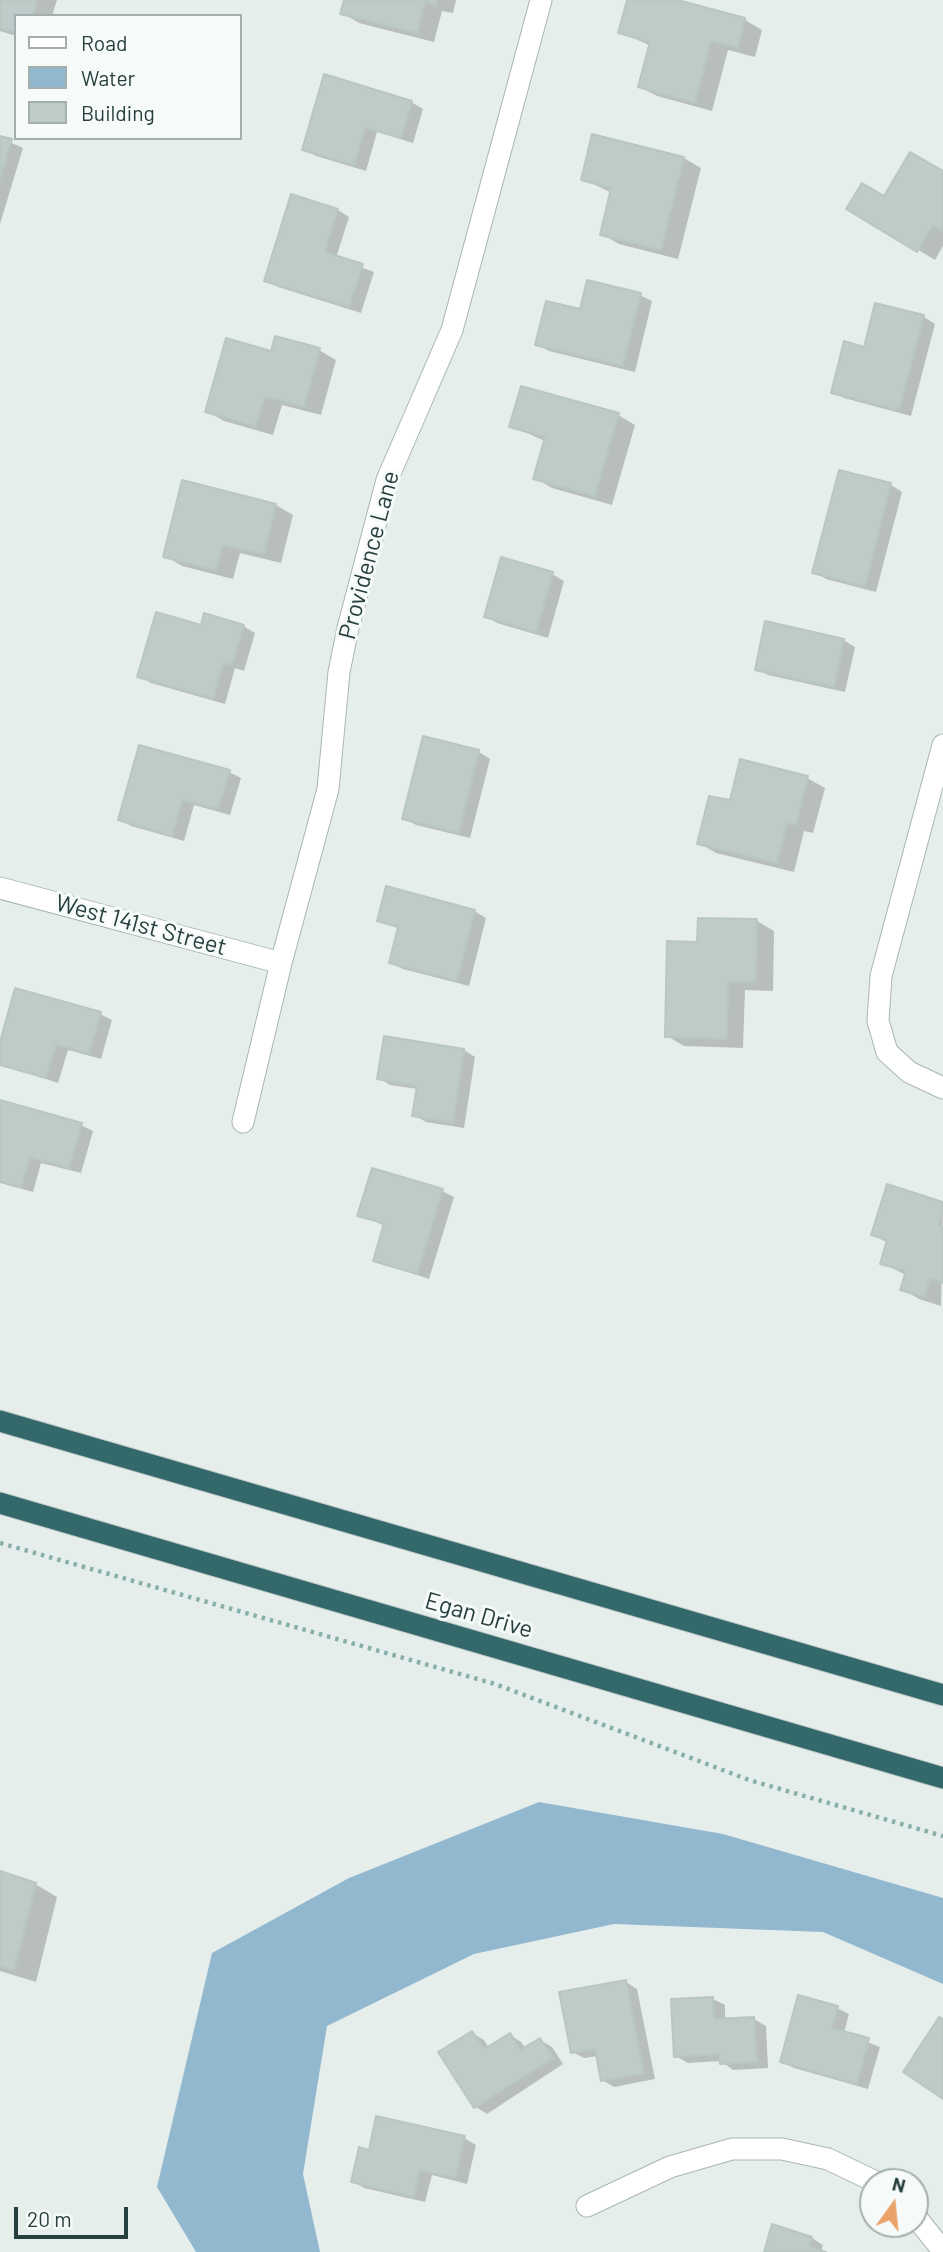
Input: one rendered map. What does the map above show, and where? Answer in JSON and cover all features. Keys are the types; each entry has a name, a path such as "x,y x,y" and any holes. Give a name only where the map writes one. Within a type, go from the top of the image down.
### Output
{"highway":[{"path":"0,1421 943,1695"},
{"name":"Egan Drive","path":"0,1503 943,1778"}],"street":[{"name":"Providence Lane","path":"243,1122 281,962 328,789 339,672 384,493 452,330 541,0"},
{"path":"943,745 881,976 878,1021 887,1052 909,1072 943,1088"},
{"name":"West 141st Street","path":"0,887 281,962"},
{"path":"587,2206 670,2167 732,2148 782,2149 828,2159 859,2174"},
{"path":"929,2234 943,2251"}],"path":[{"path":"0,1543 495,1684 749,1780 943,1836"}],"water":[{"path":"539,1802 723,1834 943,1898 943,1984 823,1932 614,1924 474,1954 327,2026 303,2174 320,2252 196,2252 157,2187 212,1953 349,1878"}],"building":[{"path":"0,0 37,0 34,14 14,14 14,32 0,28"},
{"path":"344,0 437,0 436,5 425,2 417,33 340,14"},
{"path":"627,0 678,0 745,18 738,48 711,41 695,103 638,87 650,42 618,33"},
{"path":"324,74 412,101 401,138 365,127 354,165 302,150"},
{"path":"592,134 684,157 661,250 600,235 611,188 581,180"},
{"path":"0,136 12,139 0,179"},
{"path":"910,152 943,171 943,230 933,225 917,252 846,209 862,183 884,196"},
{"path":"291,194 338,209 325,252 363,264 349,307 264,281"},
{"path":"587,280 641,293 623,366 535,345 546,301 580,309"},
{"path":"875,303 924,315 899,410 831,393 844,341 864,347"},
{"path":"275,336 320,348 304,407 265,396 256,426 205,412 226,338 271,351"},
{"path":"521,386 619,413 595,496 533,479 545,437 509,427"},
{"path":"839,470 891,483 865,586 812,573"},
{"path":"182,480 276,504 264,554 223,545 216,570 163,557"},
{"path":"501,557 553,572 536,632 484,617"},
{"path":"156,612 201,625 204,613 244,625 232,665 223,663 213,698 137,677"},
{"path":"765,621 844,639 834,687 755,670"},
{"path":"423,736 479,750 459,833 402,819"},
{"path":"139,745 230,770 218,809 182,800 172,836 118,820"},
{"path":"740,759 808,776 796,825 787,822 777,863 697,844 709,796 730,800"},
{"path":"386,886 475,910 457,981 389,963 398,927 377,921"},
{"path":"698,918 757,919 756,982 728,981 727,1039 665,1037 667,941 697,942"},
{"path":"15,988 101,1012 89,1054 56,1044 46,1078 0,1065 0,1042"},
{"path":"384,1036 464,1049 453,1123 412,1116 417,1086 377,1079"},
{"path":"0,1100 82,1123 69,1168 30,1157 21,1187 0,1181"},
{"path":"372,1168 443,1189 417,1274 373,1261 384,1223 357,1216"},
{"path":"887,1184 943,1202 939,1226 943,1227 943,1283 930,1278 924,1297 900,1290 906,1271 880,1264 887,1240 871,1235"},
{"path":"0,1871 36,1883 14,1970 0,1966"},
{"path":"626,1980 644,2073 601,2081 595,2049 571,2053 559,1992"},
{"path":"798,1995 838,2006 832,2028 869,2038 857,2084 780,2062"},
{"path":"713,1997 714,2019 754,2017 757,2062 720,2064 719,2054 674,2057 671,1999"},
{"path":"939,2017 943,2019 943,2099 903,2072"},
{"path":"472,2031 484,2049 510,2033 520,2050 540,2038 553,2058 474,2108 438,2052"},
{"path":"376,2116 465,2136 455,2178 420,2170 414,2197 351,2182 359,2147 369,2150"},
{"path":"772,2224 812,2237 809,2247 826,2252 764,2252"}]}
